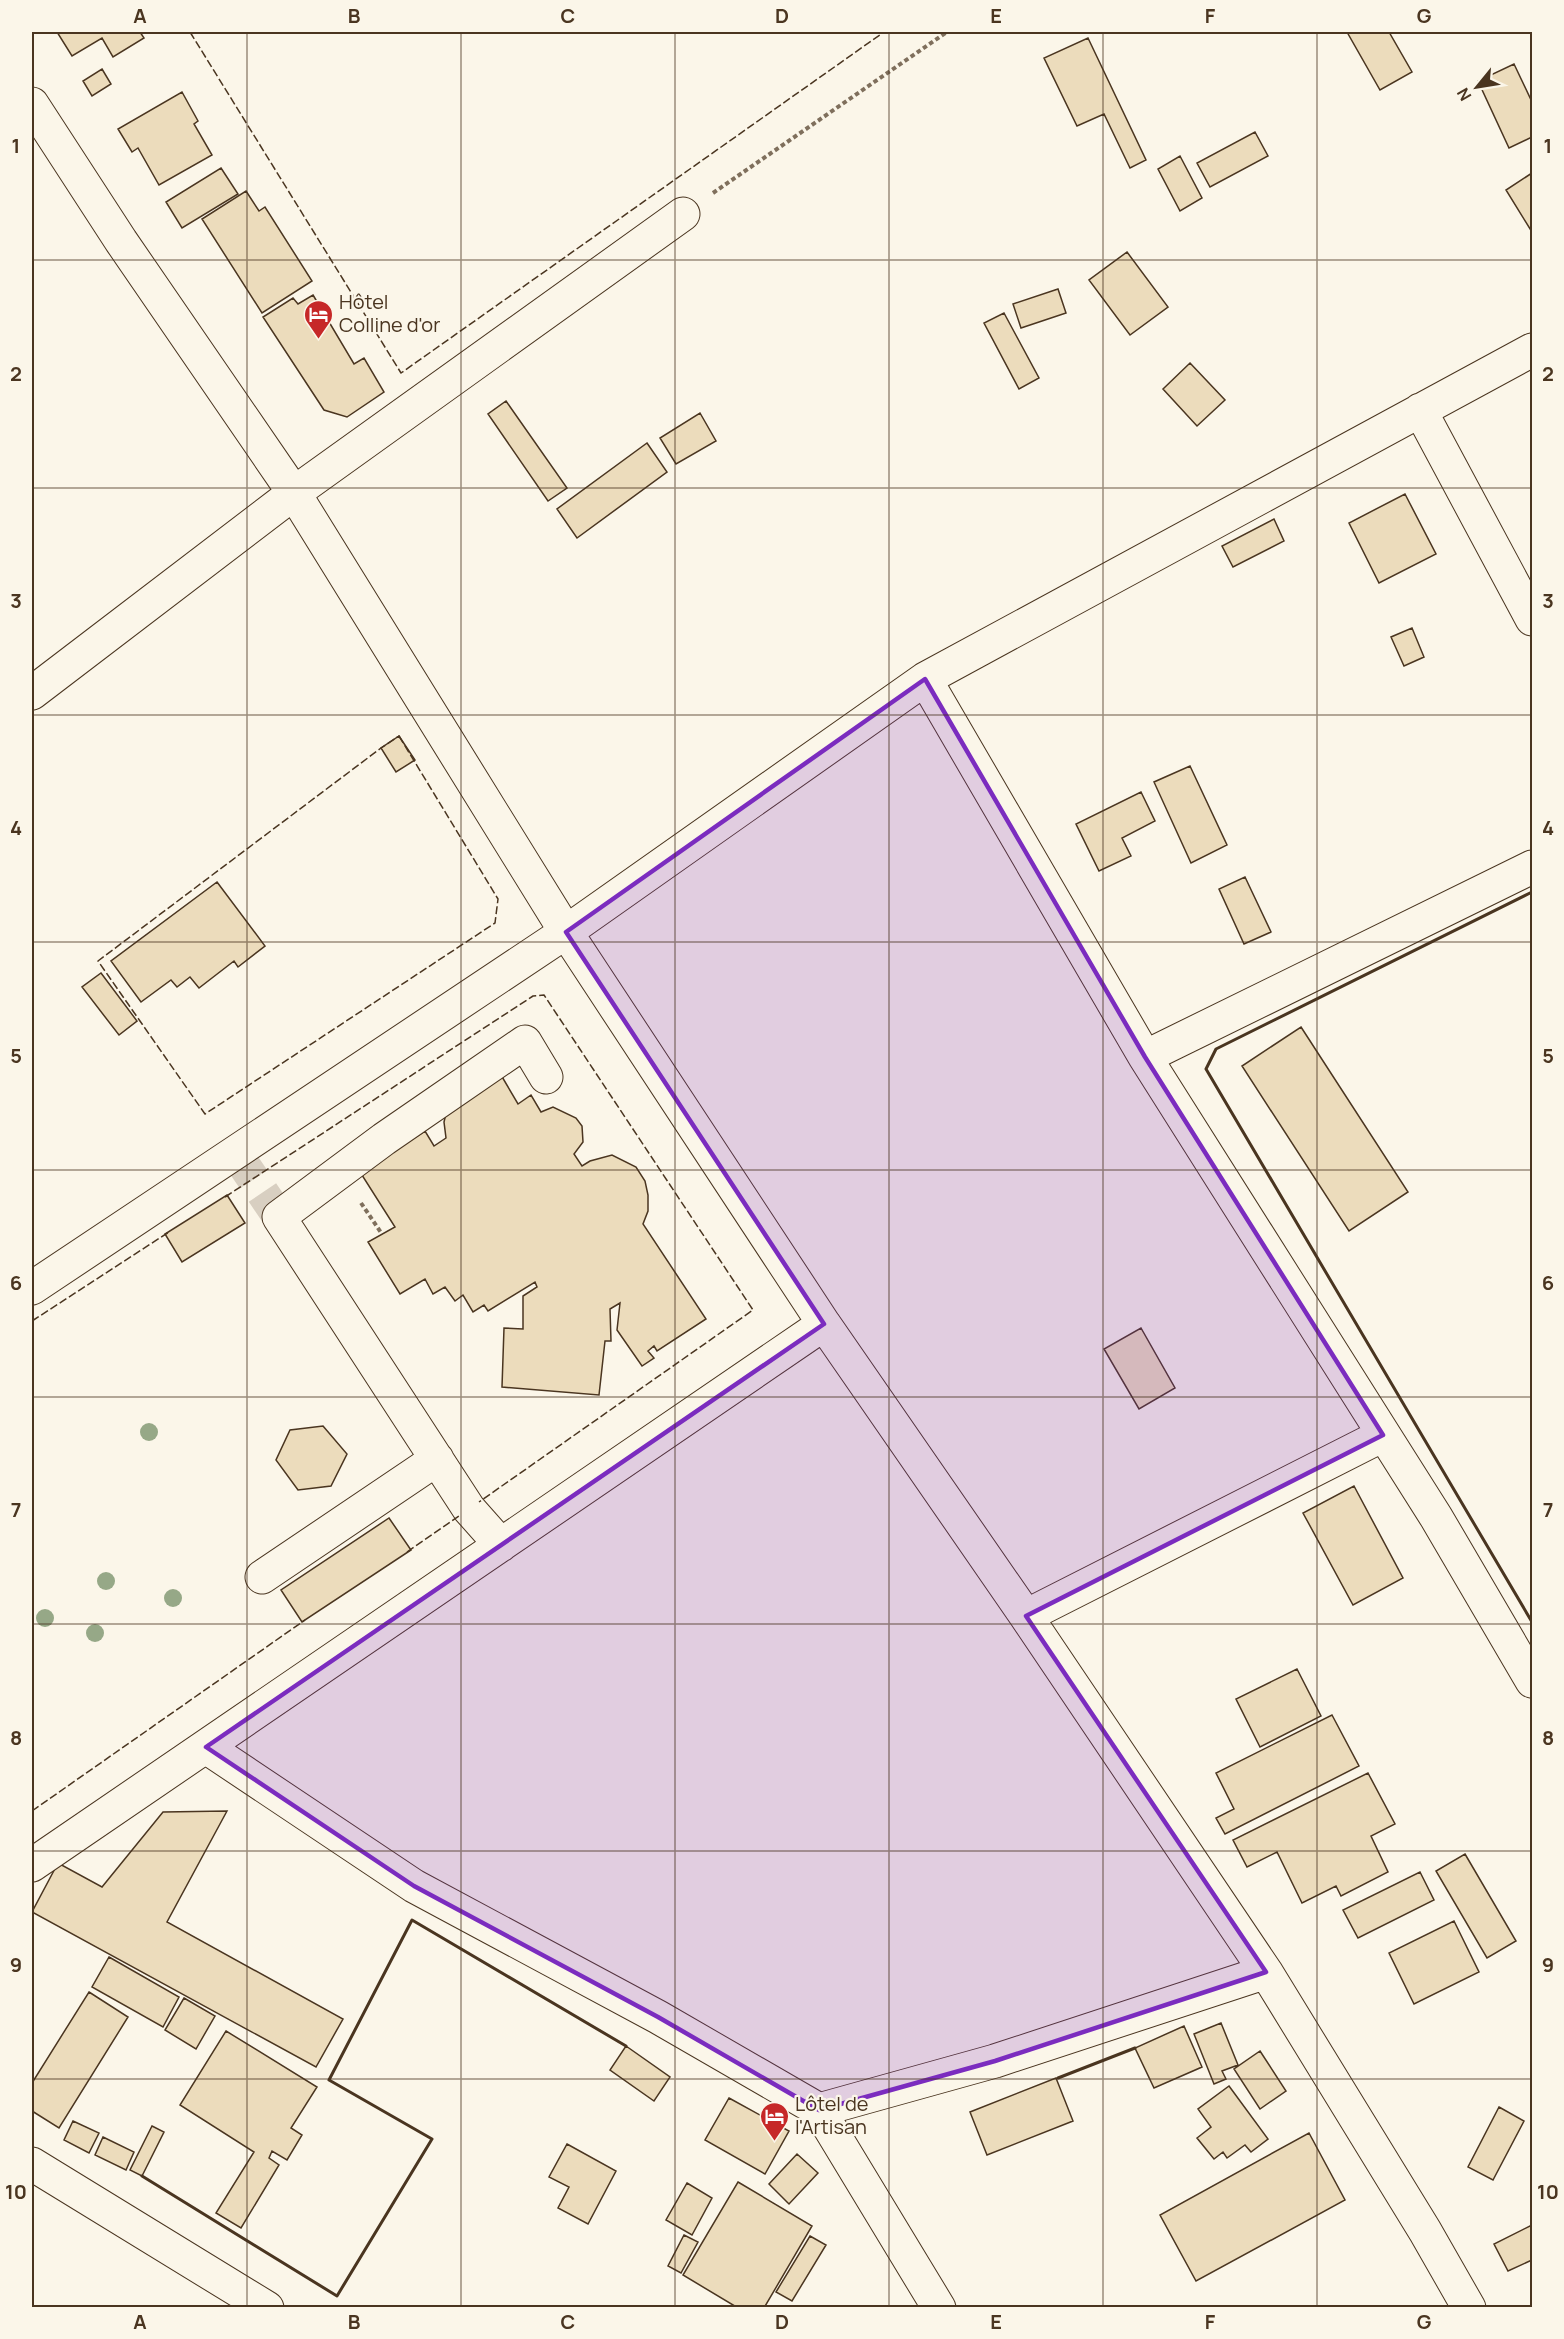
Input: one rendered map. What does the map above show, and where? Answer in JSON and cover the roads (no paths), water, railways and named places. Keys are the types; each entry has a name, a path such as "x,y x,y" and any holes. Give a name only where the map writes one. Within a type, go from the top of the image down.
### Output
{"street":[{"path":"32,104 120,241 294,494 566,932 824,1324 1026,1616 1266,1972 1425,2230 1469,2307"},
{"path":"32,693 294,494 683,214"},
{"path":"32,1287 566,932 925,679 1533,350"},
{"path":"1419,410 1533,619"},
{"path":"925,679 1145,1056 1436,1517 1533,1681"},
{"path":"1145,1056 1533,867"},
{"path":"501,1545 469,1509 279,1217 384,1139 525,1042 546,1077"},
{"path":"32,1865 824,1324"},
{"path":"1026,1616 1383,1435"},
{"path":"262,1577 437,1459"},
{"path":"206,1747 414,1886 658,2017 819,2110 939,2307"},
{"path":"819,2110 995,2061 1266,1972"},
{"path":"32,2163 267,2307"}],"tunnel":[{"path":"235,1152 279,1217"}],"place":[{"name":"Hôtel Colline d'or","path":"318,340"},
{"name":"Lôtel de l'Artisan","path":"774,2142"}]}
